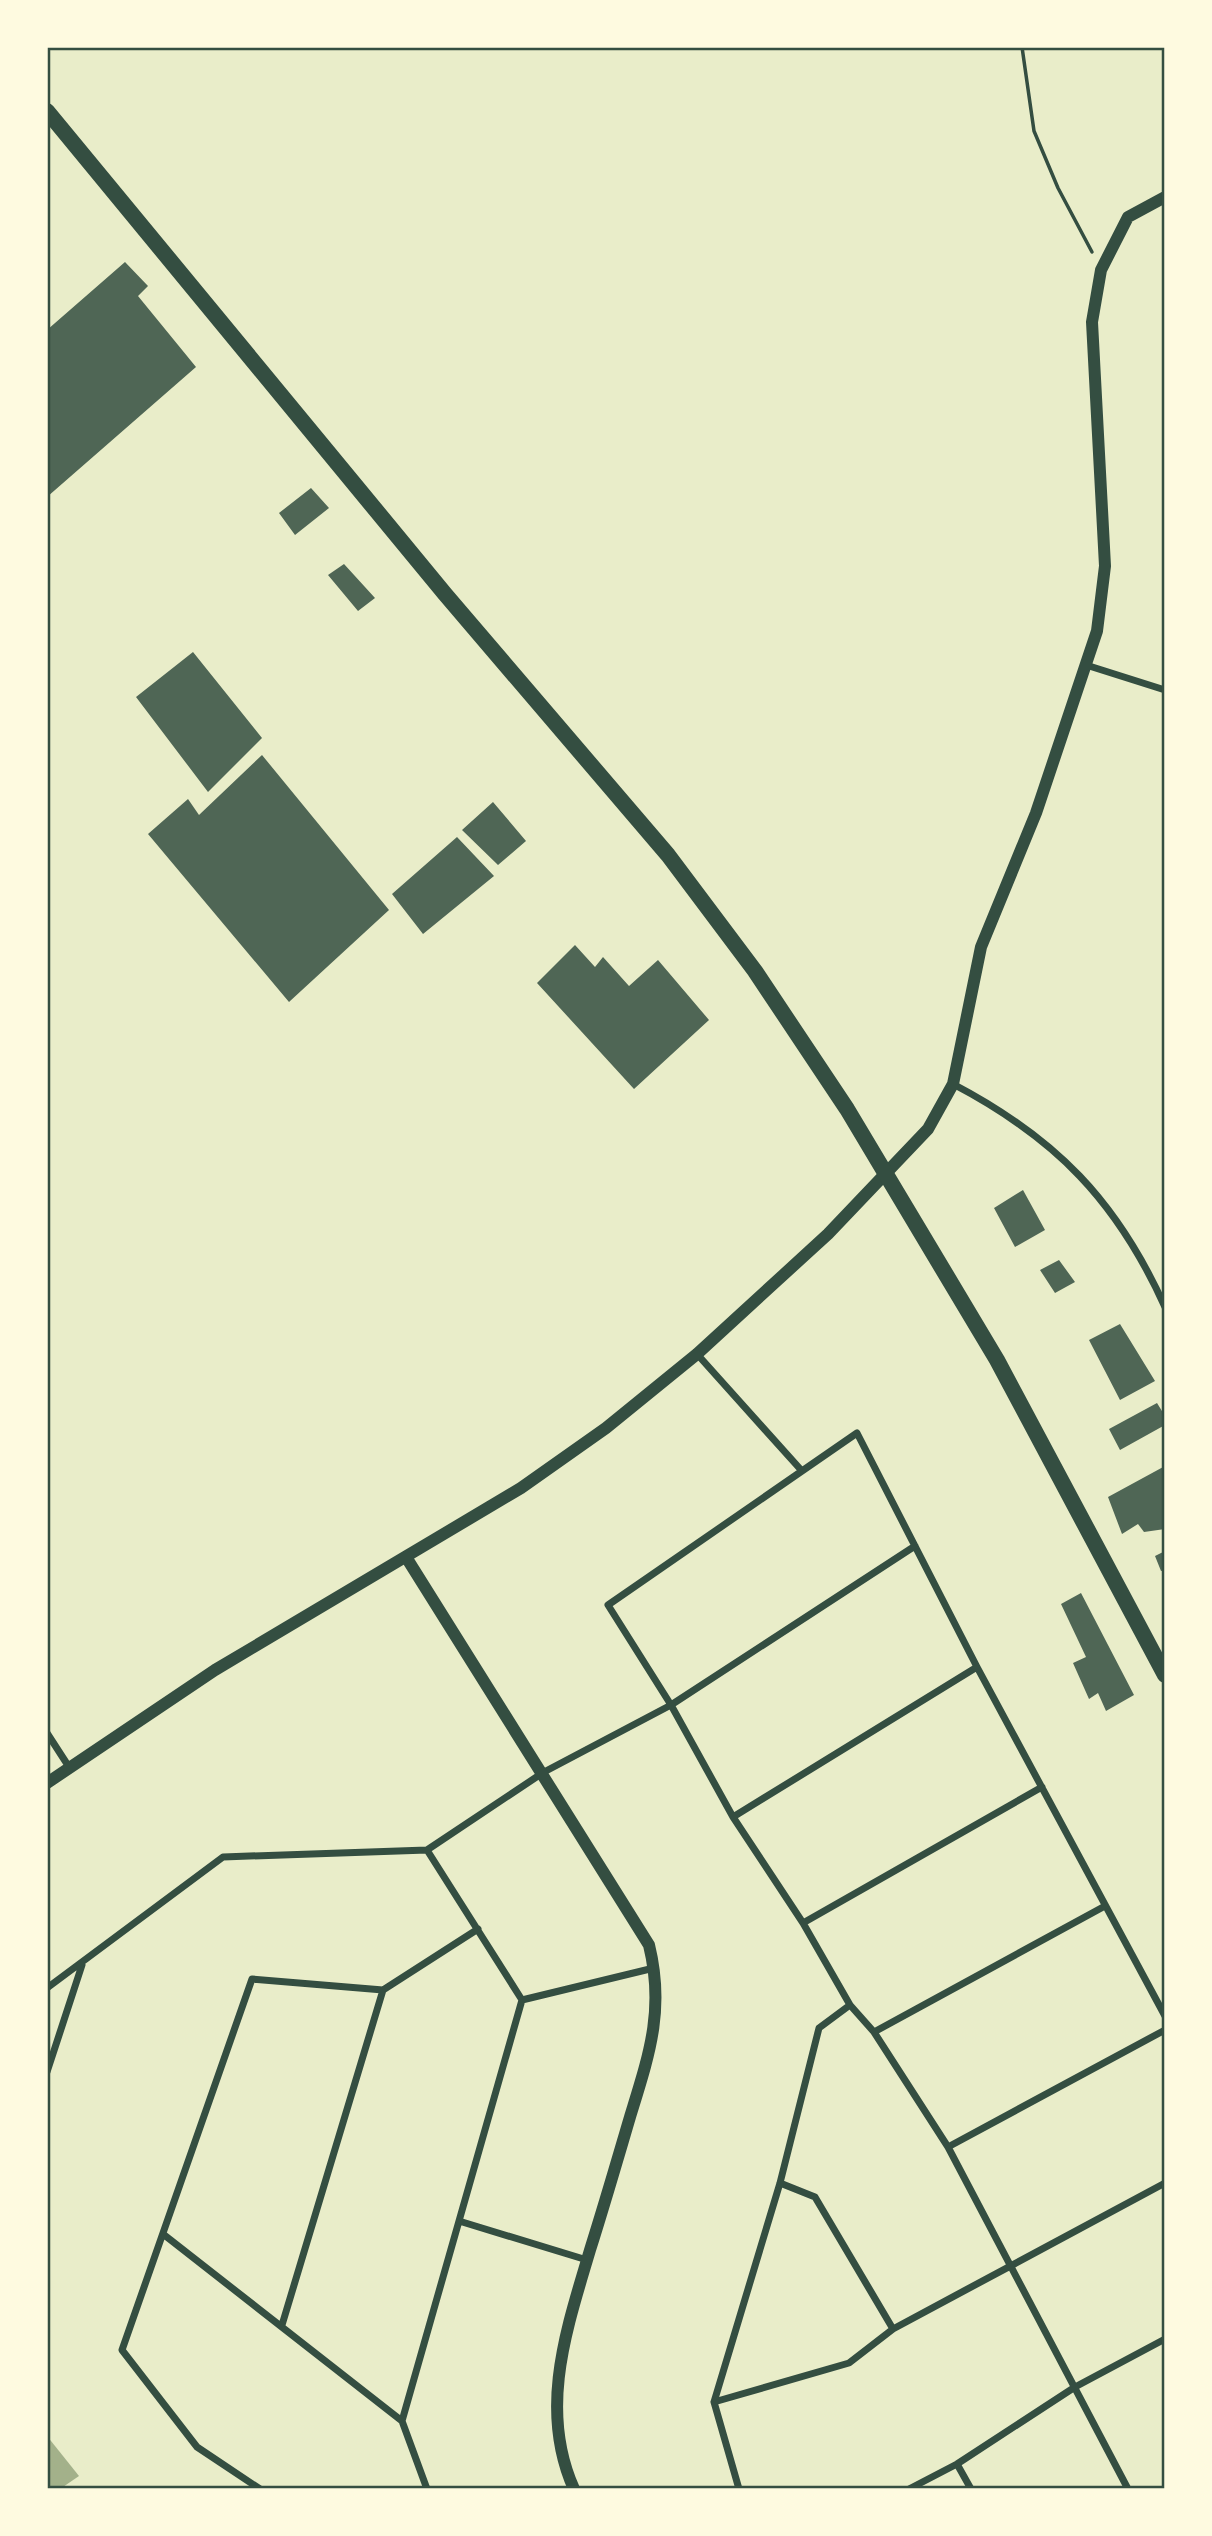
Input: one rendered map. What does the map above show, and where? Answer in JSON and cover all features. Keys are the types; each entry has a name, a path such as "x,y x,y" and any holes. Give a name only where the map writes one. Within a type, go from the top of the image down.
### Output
{"highway":[{"path":"47,111 444,594 668,855 755,971 887,1173 997,1360 1165,1675"}],"street":[{"path":"47,1783 215,1670 542,1473 606,1428 697,1354 828,1234 928,1129 953,1084 981,947 1036,813 1097,631 1105,566 1092,321 1101,270 1128,217 1165,197"},
{"path":"1086,665 1165,690"},
{"path":"953,1084 995,1106 1061,1156 1112,1212 1142,1257 1165,1307"},
{"path":"697,1354 802,1471"},
{"path":"1128,2489 948,2147 874,2032 850,2005 803,1923 733,1817 671,1705 608,1605 857,1433 977,1667 1165,2016"},
{"path":"47,1988 82,1965 223,1857 427,1850 544,1772 671,1705 915,1546"},
{"path":"406,1557 544,1772 649,1945 655,1968 656,2025 564,2340 558,2376 556,2412 560,2446 574,2489"},
{"path":"733,1817 977,1667"},
{"path":"47,1733 69,1767"},
{"path":"803,1923 1042,1787"},
{"path":"402,2421 522,2000 427,1850"},
{"path":"874,2032 1105,1906"},
{"path":"260,2489 197,2448 122,2350 252,1979 383,1990 478,1929"},
{"path":"47,2072 82,1965"},
{"path":"522,2000 655,1968"},
{"path":"282,2325 383,1990"},
{"path":"739,2489 714,2402 780,2183 819,2028 850,2005"},
{"path":"948,2147 1165,2030"},
{"path":"780,2183 815,2197 893,2329"},
{"path":"714,2402 849,2363 893,2329 1165,2183"},
{"path":"460,2221 587,2260"},
{"path":"163,2234 402,2421 427,2489"},
{"path":"909,2489 957,2463 1075,2387 1165,2339"},
{"path":"957,2463 971,2489"}],"path":[{"path":"1022,47 1034,131 1058,188 1101,270"}],"shaded area":[{"path":"47,2436 79,2476 60,2489 47,2489"}],"building":[{"path":"125,262 148,286 138,296 196,367 47,497 47,330"},
{"path":"311,488 329,508 295,535 279,513"},
{"path":"344,564 375,598 358,611 328,575"},
{"path":"193,652 262,738 208,792 136,697"},
{"path":"262,755 389,910 289,1002 148,834 188,799 199,815"},
{"path":"493,802 526,841 498,865 462,830"},
{"path":"457,837 494,876 423,934 392,894"},
{"path":"575,945 595,967 603,957 629,986 658,960 709,1020 634,1089 537,983"},
{"path":"1023,1190 1045,1230 1015,1247 994,1208"},
{"path":"1059,1260 1075,1282 1055,1293 1040,1270"},
{"path":"1120,1324 1155,1381 1120,1400 1089,1340"},
{"path":"1157,1403 1165,1416 1165,1425 1120,1450 1109,1429"},
{"path":"1165,1466 1165,1529 1144,1532 1138,1524 1122,1534 1108,1497"},
{"path":"1165,1551 1165,1570 1161,1571 1155,1556"},
{"path":"1081,1593 1134,1695 1106,1711 1098,1693 1089,1699 1073,1663 1086,1657 1061,1604"}]}
